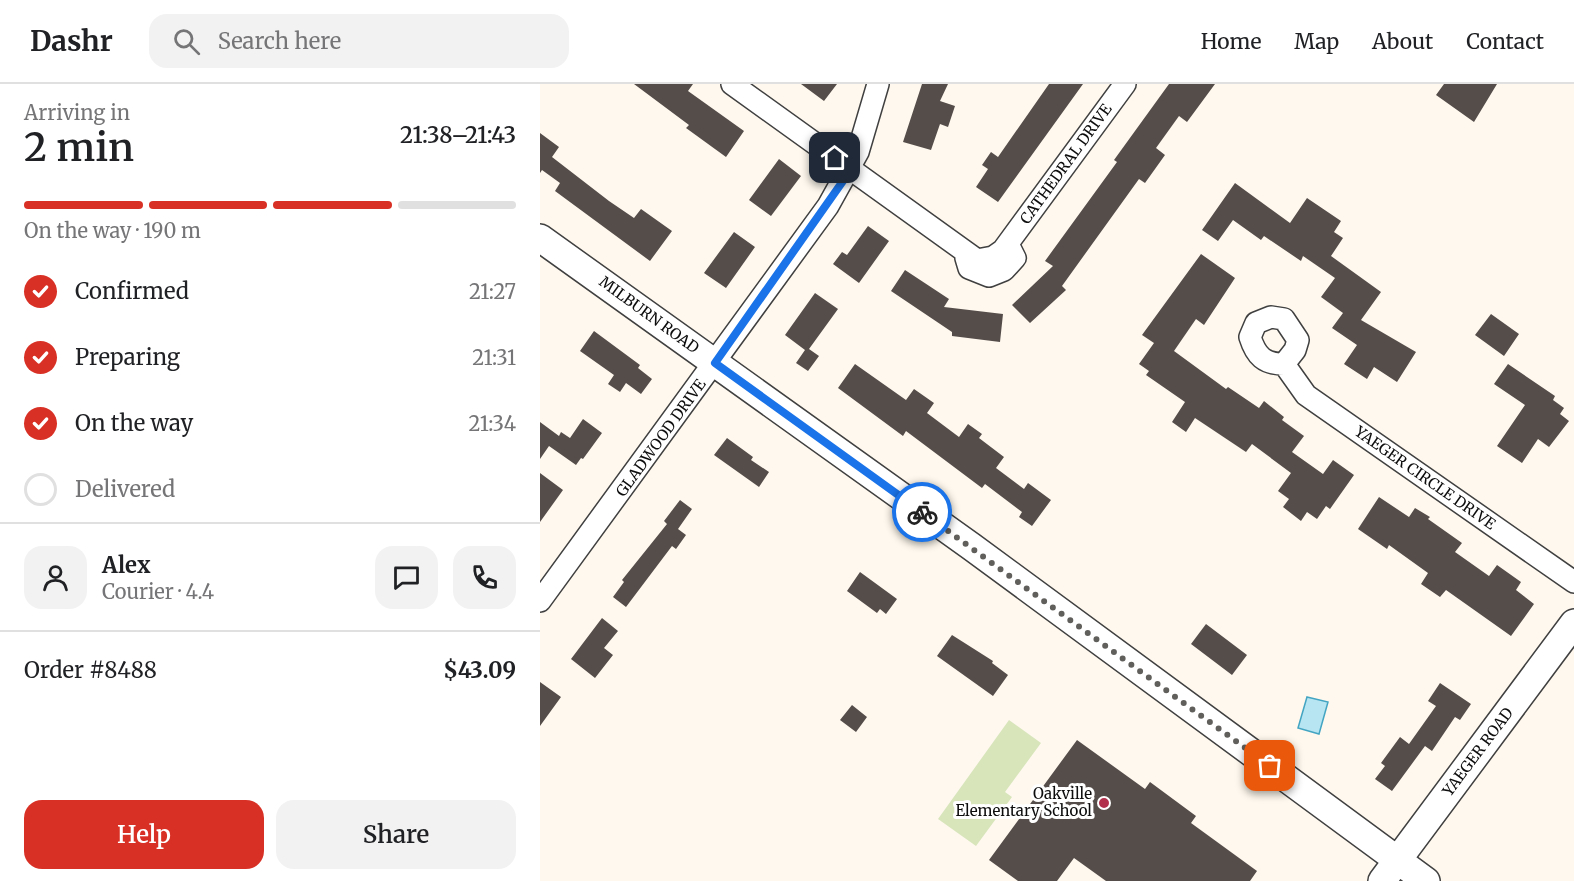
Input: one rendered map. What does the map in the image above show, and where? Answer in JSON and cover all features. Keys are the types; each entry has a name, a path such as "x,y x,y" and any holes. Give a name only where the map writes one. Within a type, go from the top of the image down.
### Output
{"street":[{"name":"CATHEDRAL DRIVE","path":"732,84 977,260 993,257 1008,244 1125,84"},
{"name":"GLADWOOD DRIVE","path":"540,601 828,206 850,169 878,84"},
{"name":"MILBURN ROAD","path":"540,238 990,561 1390,871 1426,881"},
{"name":"YAEGER CIRCLE DRIVE","path":"1284,364 1306,395 1574,582"},
{"name":"YAEGER ROAD","path":"1390,871 1574,623"}],"green space":[{"path":"1009,720 1041,743 1005,792 1012,797 976,846 938,819"}],"water":[{"path":"1307,697 1328,702 1319,734 1298,728"}],"building":[{"path":"634,84 693,84 688,91 744,131 726,157 686,128 689,125"},
{"path":"801,84 837,84 824,101"},
{"path":"922,84 948,84 940,101 955,106 948,127 940,124 931,150 903,142"},
{"path":"1049,84 1083,84 998,202 976,187 988,169 982,165 991,152 998,157"},
{"path":"1169,84 1215,84 1187,122 1179,116 1156,148 1165,155 1145,183 1139,179 1062,286 1066,290 1030,323 1012,305 1053,266 1045,261 1117,162 1114,160"},
{"path":"1444,84 1497,84 1474,122 1436,95"},
{"path":"540,133 559,147 552,157 609,201 634,218 641,209 672,231 650,261 555,191 560,183 542,170 540,173"},
{"path":"779,159 801,176 771,216 749,200"},
{"path":"1235,183 1290,223 1307,198 1341,221 1334,232 1343,238 1331,256 1381,292 1361,320 1416,352 1397,382 1374,367 1367,379 1344,364 1357,345 1332,328 1343,313 1321,297 1335,278 1303,256 1301,261 1264,236 1261,240 1233,220 1218,241 1202,230"},
{"path":"868,226 889,241 859,283 833,264 842,252 847,255"},
{"path":"734,232 755,247 726,288 704,273"},
{"path":"1201,254 1235,278 1204,325 1196,319 1174,351 1226,389 1228,387 1259,408 1264,401 1284,417 1282,420 1304,436 1292,452 1323,474 1333,460 1354,475 1330,509 1326,506 1317,519 1307,512 1301,521 1283,507 1289,499 1278,491 1291,473 1252,444 1246,452 1195,418 1186,432 1172,422 1185,402 1146,375 1149,371 1139,364 1154,343 1142,335"},
{"path":"905,270 949,299 944,307 1003,314 1000,342 952,336 952,332 891,291"},
{"path":"815,293 838,309 809,349 819,356 808,371 796,363 805,350 785,335"},
{"path":"1491,314 1519,334 1504,356 1475,335"},
{"path":"594,331 640,365 638,368 652,379 641,394 626,383 620,392 608,384 614,375 580,351"},
{"path":"855,364 906,400 914,389 934,403 927,413 959,437 968,424 982,434 979,438 1004,457 996,468 1024,489 1028,483 1051,500 1032,526 1019,517 1022,512 985,484 982,488 906,431 903,436 838,388"},
{"path":"1508,364 1555,396 1553,400 1564,408 1560,414 1569,421 1549,447 1538,439 1522,463 1497,446 1525,405 1494,384"},
{"path":"583,419 602,433 583,459 581,458 576,465 549,446 540,459 540,422 559,436 561,432 570,438"},
{"path":"727,438 753,457 751,460 769,472 759,487 714,455"},
{"path":"540,473 563,490 540,522"},
{"path":"1379,497 1409,517 1415,508 1430,517 1428,519 1462,543 1455,552 1489,576 1497,565 1521,582 1516,590 1534,604 1511,636 1446,590 1440,597 1421,584 1428,573 1389,545 1387,549 1358,529"},
{"path":"680,500 692,509 678,529 686,535 676,549 672,546 626,607 613,597 624,582 622,580 667,524 664,521"},
{"path":"860,572 897,599 886,614 880,609 877,613 847,591"},
{"path":"602,618 618,631 604,648 613,655 595,678 571,659"},
{"path":"1206,624 1247,655 1232,675 1191,644"},
{"path":"952,635 993,661 992,663 1008,675 993,696 937,656"},
{"path":"540,682 561,697 540,726"},
{"path":"1440,683 1471,704 1460,720 1455,717 1432,751 1425,746 1392,791 1375,779 1385,766 1381,763 1400,737 1409,744 1436,706 1428,701"},
{"path":"852,705 867,717 856,732 840,720"},
{"name":"Oakville Elementary School","path":"1077,740 1145,789 1150,782 1196,816 1191,823 1257,871 1250,881 1106,881 1074,858 1057,881 1018,881 989,860"}],"way so far":[{"path":"922,512 1270,766"}],"place":[{"name":"Oakville Elementary School","path":"1104,803"}],"route":[{"path":"835,158 850,169 843,181 828,206 715,363 922,512"}]}
